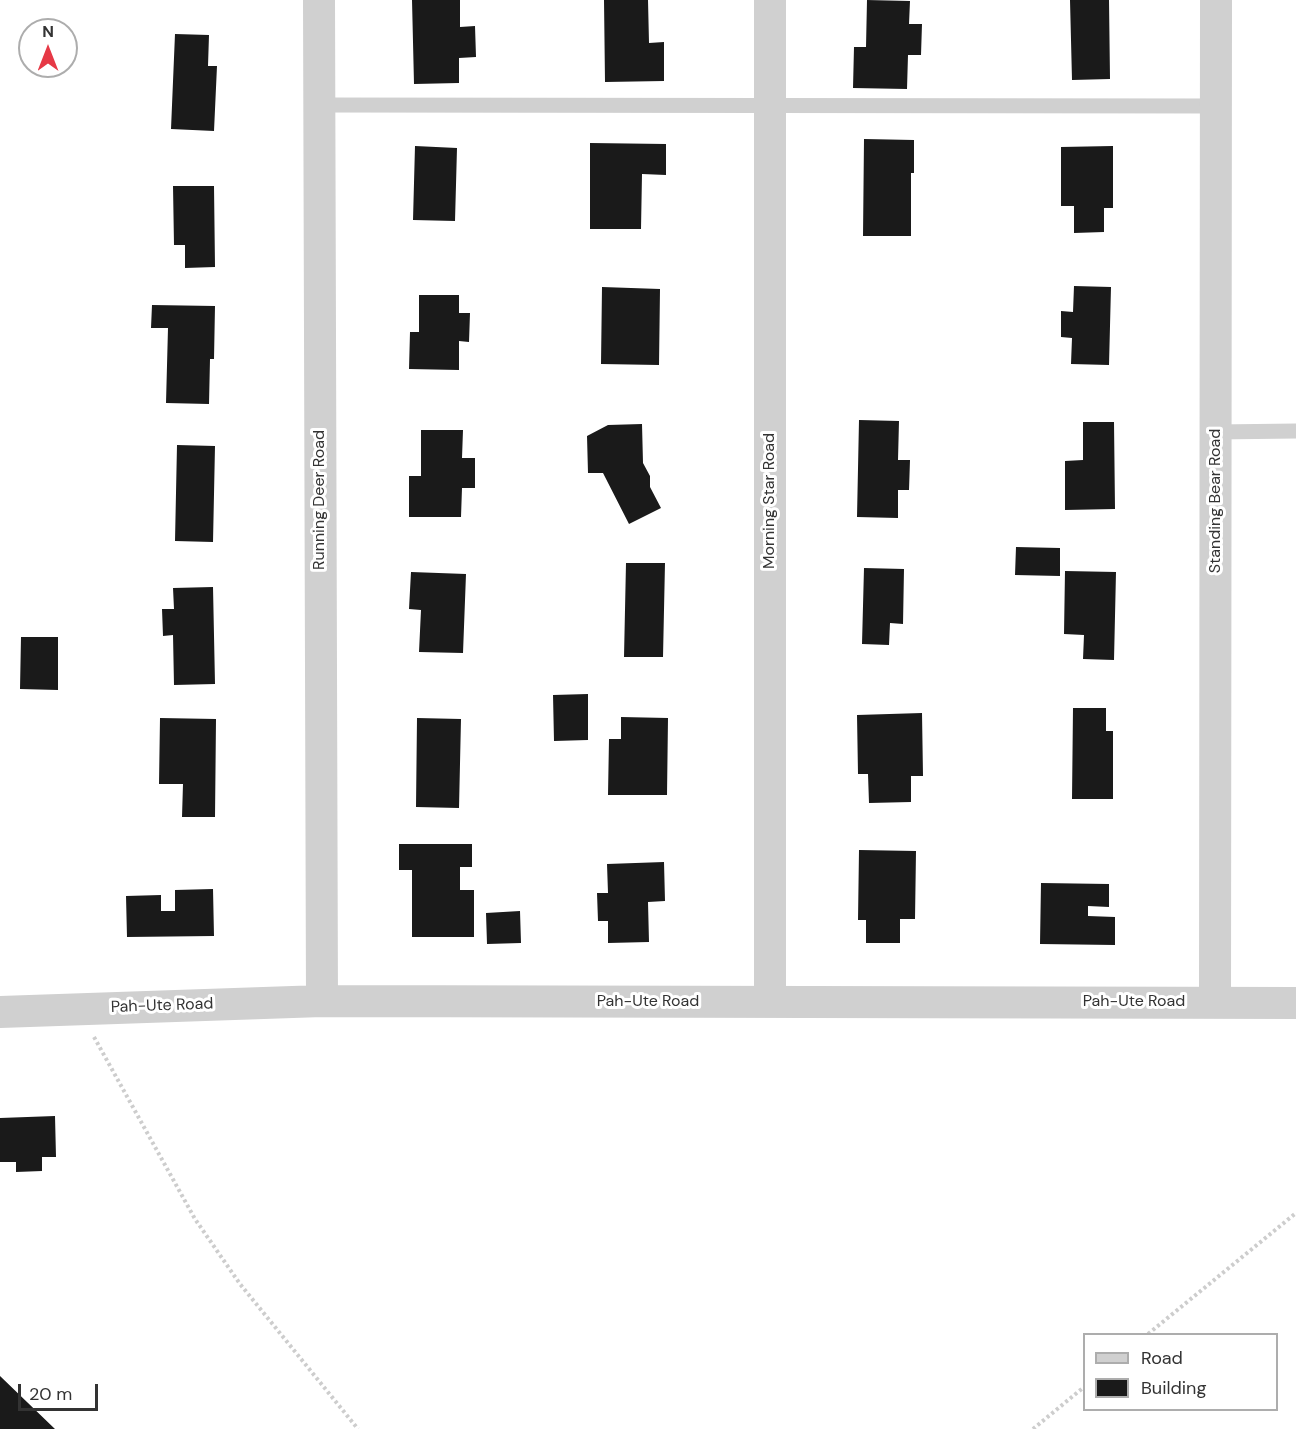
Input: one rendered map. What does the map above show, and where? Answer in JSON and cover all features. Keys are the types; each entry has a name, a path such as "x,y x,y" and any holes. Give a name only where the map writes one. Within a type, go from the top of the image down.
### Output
{"street":[{"name":"Running Deer Road","path":"319,0 322,1001"},
{"name":"Morning Star Road","path":"770,0 770,1002"},
{"name":"Standing Bear Road","path":"1215,1002 1216,0"},
{"name":"Pah-Ute Road","path":"0,1012 322,1001 1296,1003"}],"lane":[{"path":"319,105 1216,106"},
{"path":"1216,432 1296,431"}],"path":[{"path":"92,1034 195,1219 240,1284 358,1429"},
{"path":"1150,1333 1296,1213"},
{"path":"1033,1429 1083,1388"}],"building":[{"path":"412,0 460,0 460,27 475,26 476,57 459,58 459,83 414,84"},
{"path":"604,0 648,0 649,43 664,42 664,81 605,82"},
{"path":"867,0 910,1 909,24 922,24 921,55 908,55 907,89 853,88 854,47 866,47"},
{"path":"1070,0 1109,0 1110,79 1072,80"},
{"path":"175,34 209,35 208,66 217,66 214,131 171,129"},
{"path":"864,139 914,140 914,173 911,173 911,236 863,236"},
{"path":"590,143 666,144 666,175 642,174 641,229 590,229"},
{"path":"415,146 457,148 455,221 413,220"},
{"path":"1113,146 1113,208 1104,208 1104,232 1074,233 1074,206 1061,206 1061,147"},
{"path":"173,186 214,186 215,267 185,268 185,245 174,245"},
{"path":"1074,286 1111,287 1109,365 1071,364 1072,338 1061,337 1061,311 1073,312"},
{"path":"602,287 660,289 659,365 601,364"},
{"path":"419,295 459,295 459,313 470,313 469,342 459,341 459,370 409,369 410,332 419,332"},
{"path":"152,305 215,306 214,359 210,359 209,404 166,403 168,328 151,328"},
{"path":"859,420 899,421 898,460 910,460 909,490 898,490 898,518 857,517"},
{"path":"1083,422 1114,422 1115,509 1065,510 1065,461 1083,460"},
{"path":"642,424 643,463 650,476 650,487 661,508 629,524 603,473 588,473 587,436 608,425"},
{"path":"421,430 463,430 462,458 475,458 475,488 462,488 461,517 409,517 409,476 421,476"},
{"path":"177,445 215,446 213,542 175,541"},
{"path":"1016,547 1060,548 1060,576 1015,575"},
{"path":"626,563 665,563 663,657 624,657"},
{"path":"864,568 904,569 903,624 890,623 889,645 862,644"},
{"path":"1065,571 1116,572 1114,660 1083,659 1084,635 1064,634"},
{"path":"411,572 466,574 463,653 419,652 421,610 409,609"},
{"path":"213,587 215,684 174,685 173,635 163,636 162,609 174,609 173,588"},
{"path":"21,637 58,637 58,690 20,689"},
{"path":"588,694 588,740 554,741 553,695"},
{"path":"1073,708 1106,708 1106,731 1113,731 1113,799 1072,799"},
{"path":"922,713 923,776 911,776 911,802 869,803 868,774 858,774 857,715"},
{"path":"621,717 668,718 667,795 608,795 609,739 621,739"},
{"path":"160,718 216,719 215,817 182,817 183,784 159,784"},
{"path":"417,718 461,719 459,808 416,807"},
{"path":"399,844 472,844 472,867 460,867 460,890 474,890 474,937 412,937 412,870 399,870"},
{"path":"859,850 916,851 915,919 900,919 900,943 866,943 866,920 858,920"},
{"path":"664,862 665,901 648,902 649,942 608,943 608,921 598,921 597,893 608,893 607,864"},
{"path":"1041,883 1109,884 1109,907 1088,906 1088,916 1115,917 1115,945 1040,944"},
{"path":"213,889 214,936 127,937 126,896 161,895 161,911 175,911 175,890"},
{"path":"520,911 521,943 487,944 486,913"},
{"path":"55,1116 56,1157 42,1157 42,1171 16,1172 16,1162 0,1162 0,1118"},
{"path":"0,1376 55,1429 0,1429"}]}
